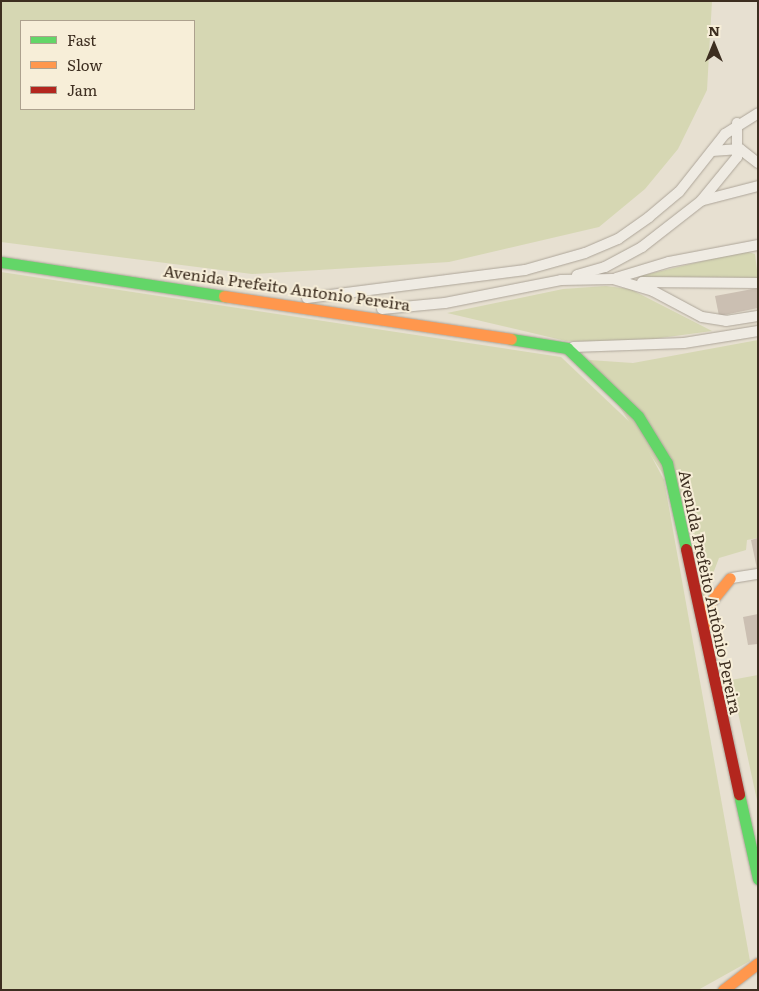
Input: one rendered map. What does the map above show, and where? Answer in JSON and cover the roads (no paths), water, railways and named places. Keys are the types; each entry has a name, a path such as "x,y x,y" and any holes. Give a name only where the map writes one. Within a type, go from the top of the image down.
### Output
{"street":[{"name":"Avenida Prefeito Antonio Pereira","path":"1,262 353,312 567,348"},
{"name":"Avenida Prefeito Antônio Pereira","path":"567,348 638,416 666,463 679,505 703,633 758,879"},
{"path":"703,633 709,604 718,588 730,578"},
{"path":"723,990 758,963"}],"lane":[{"path":"276,302 524,270 577,255 618,239 679,192 737,123 758,113"},
{"path":"353,312 445,303 561,280 605,267 642,247 701,201 731,168 740,149 737,123"},
{"path":"712,151 740,149 758,163"},
{"path":"701,201 758,186"},
{"path":"613,279 669,262 758,245"},
{"path":"561,280 613,279 631,282 758,282"},
{"path":"631,282 702,317 726,321 758,316"},
{"path":"567,348 684,343 758,330"},
{"path":"730,578 758,574"}]}
